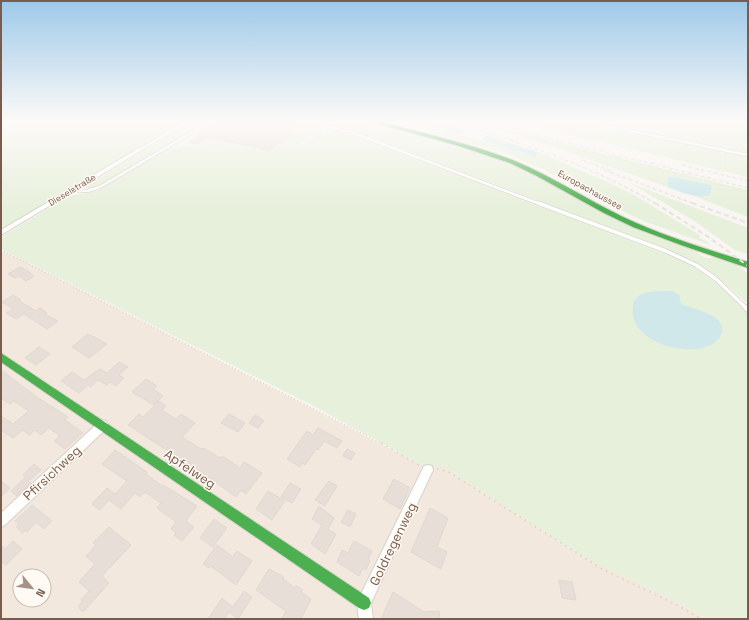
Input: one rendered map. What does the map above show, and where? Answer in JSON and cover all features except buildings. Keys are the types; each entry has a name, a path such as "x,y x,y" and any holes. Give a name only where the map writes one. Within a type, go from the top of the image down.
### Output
{"main road":[{"name":"Europachaussee","path":"478,151 511,161 546,177 634,225 672,240 748,265"},
{"name":"Europachaussee","path":"492,151 520,160 554,175 644,223 748,258"},
{"name":"Apfelweg","path":"1,357 364,603"}],"street":[{"name":"Dieselstraße","path":"1,233 138,151"},
{"name":"Pfirsichweg","path":"1,520 103,425"},
{"name":"Goldregenweg","path":"364,603 428,470"},
{"path":"364,603 366,619"}],"lane":[{"path":"74,190 88,191 100,187 161,151"},
{"path":"401,151 666,252 696,265 737,298 748,310"},
{"path":"728,151 748,155"}],"path":[{"path":"250,151 265,154 278,154 285,151"},
{"path":"584,151 748,192"},
{"path":"678,155 679,151"},
{"path":"724,151 726,167"},
{"path":"704,188 748,192"},
{"path":"1,250 306,404 428,470 439,469 447,471 604,570 676,604 700,619"}],"shaded area":[{"path":"1,251 20,259 424,466 444,467 581,556 670,598 707,619 1,619"}],"green space":[{"path":"1,151 134,151 1,231"},
{"path":"144,151 159,151 99,186 90,189 84,187"},
{"path":"164,151 395,151 680,259 707,276 738,303 748,313 748,619 707,619 670,598 581,556 444,467 424,466 308,403 1,249 1,237 69,196 97,191","holes":["681,304 691,308 710,345 705,348 663,344 640,330"]},
{"path":"407,151 470,151 499,159 542,178 632,227 696,251 704,257 714,257 736,263 748,274 748,304 723,282 700,266 643,241"},
{"path":"496,151 516,151 533,156 535,156 538,152 610,183 636,196 700,235 699,237 711,245 646,222 558,176 510,155"},
{"path":"565,151 593,151 748,190 748,217 686,193 707,197 710,195 712,185 668,176 667,187"},
{"path":"639,151 723,151 748,156 748,177"},
{"path":"733,151 748,151 748,154"},
{"path":"630,183 748,228 748,254 735,250 693,220"}],"water":[{"path":"517,151 538,152 535,156"},
{"path":"668,176 712,185 710,195 695,196 667,187"},
{"path":"673,291 679,295 681,304 709,314 720,322 722,328 721,335 713,344 700,349 669,347 654,341 642,332 634,321 633,306 636,299 643,293 647,292"}],"railway":[{"path":"540,151 608,178 656,204"},
{"path":"601,151 748,188"},
{"path":"583,160 611,171"},
{"path":"682,165 748,181"},
{"path":"604,170 695,204"},
{"path":"655,203 710,238 748,266"},
{"path":"692,203 748,223"}],"traffic: fast":[{"path":"479,151 526,168 606,211 651,232 748,265"},
{"path":"1,357 364,603"}]}
